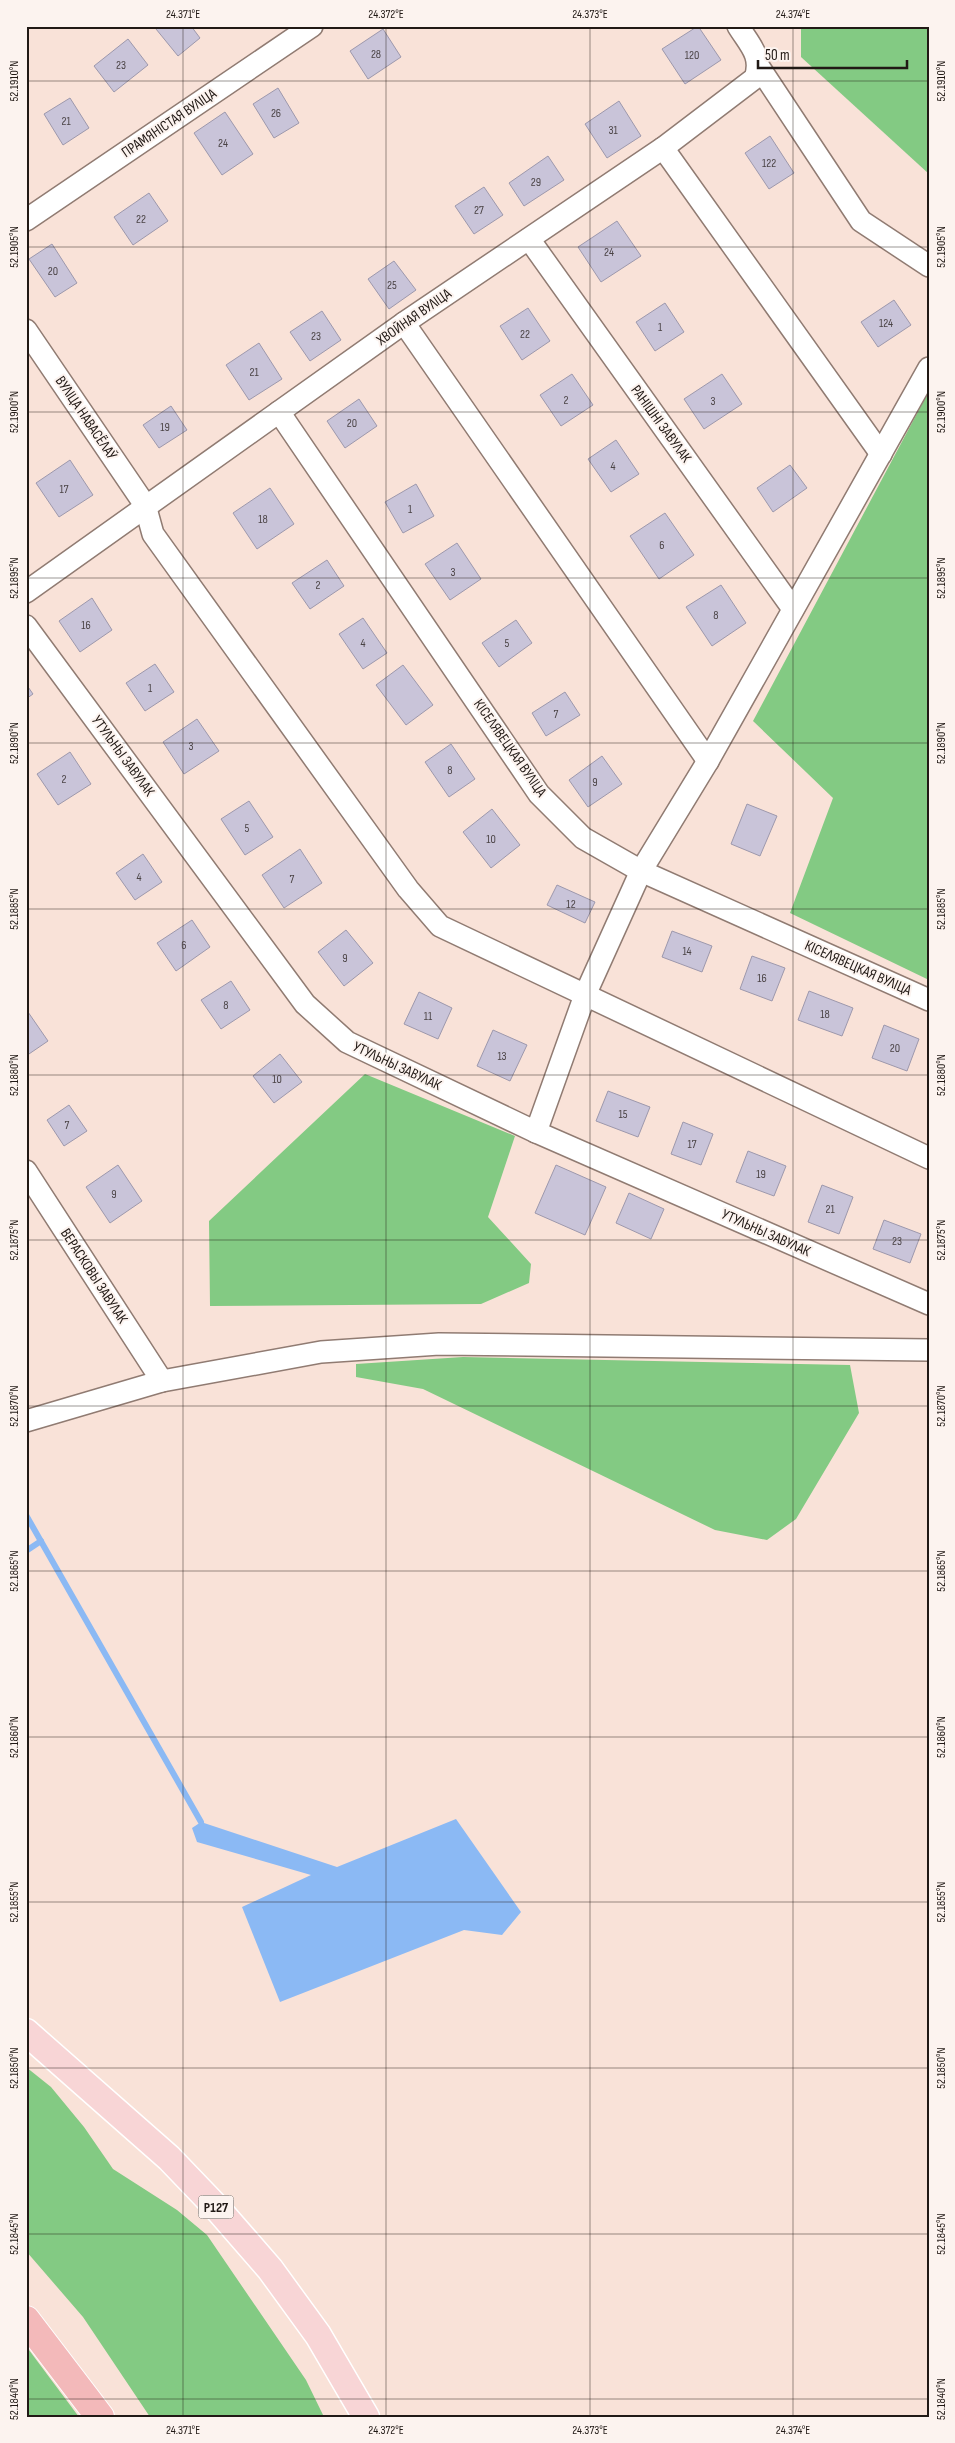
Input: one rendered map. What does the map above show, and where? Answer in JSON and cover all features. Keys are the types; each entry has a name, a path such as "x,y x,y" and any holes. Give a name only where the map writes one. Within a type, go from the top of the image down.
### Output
{"highway":[{"path":"26,2320 100,2417"}],"main road":[{"name":"Р127","path":"26,2032 169,2158 222,2214 270,2269 318,2335 366,2417"}],"street":[{"name":"ПРАМЯНІСТАЯ ВУЛІЦА","path":"26,220 312,26"},
{"path":"738,26 757,56 759,67 861,221 929,266"},
{"name":"ХВОЙНАЯ ВУЛІЦА","path":"26,592 404,323 664,148 755,78 759,67"},
{"path":"664,148 881,454"},
{"name":"РАНІШНІ ЗАВУЛАК","path":"529,239 793,609"},
{"path":"404,323 708,761"},
{"name":"ВУЛІЦА НАВАСЁЛАЎ","path":"26,330 146,505"},
{"path":"536,1132 585,995 641,871 708,761 929,368"},
{"name":"КІСЕЛЯВЕЦКАЯ ВУЛІЦА","path":"279,412 540,794 583,838 641,871 929,1000"},
{"path":"146,505 153,534 402,881 440,926 929,1158"},
{"name":"УТУЛЬНЫ ЗАВУЛАК","path":"26,626 306,1004 347,1042 536,1132 929,1304"},
{"name":"ВЕРАСКОВЫ ЗАВУЛАК","path":"26,1171 162,1381"},
{"path":"26,1421 162,1381 320,1352 438,1344 929,1350"}],"green space":[{"path":"801,26 929,26 929,174 801,57"},
{"path":"929,391 929,980 790,913 833,798 753,721"},
{"path":"365,1074 515,1136 488,1217 531,1264 529,1283 481,1304 210,1306 209,1221"},
{"path":"463,1357 850,1365 859,1413 796,1519 767,1540 715,1530 423,1389 356,1377 356,1364"},
{"path":"26,2067 51,2087 84,2127 113,2169 177,2210 207,2235 306,2380 324,2417 150,2417 83,2317 26,2251"},
{"path":"26,2346 79,2417 26,2417"}],"water":[{"path":"456,1819 521,1912 502,1935 464,1930 280,2002 242,1907 311,1875 197,1842 192,1828 201,1822 337,1867"}],"building":[{"path":"159,26 191,26 200,38 178,56 156,29"},
{"path":"698,26 721,60 685,84 662,49"},
{"path":"383,29 401,57 368,79 350,51"},
{"path":"128,39 148,65 114,92 94,66"},
{"path":"278,88 299,123 274,138 253,104"},
{"path":"70,98 89,128 63,145 44,114"},
{"path":"619,101 641,136 607,158 585,124"},
{"path":"225,112 253,154 222,175 194,133"},
{"path":"770,136 794,173 769,189 745,153"},
{"path":"548,156 564,180 524,206 509,183"},
{"path":"484,187 503,215 474,234 455,206"},
{"path":"149,193 168,221 133,245 114,217"},
{"path":"617,221 641,256 601,282 578,247"},
{"path":"52,244 77,283 55,297 29,259"},
{"path":"394,261 416,290 389,309 368,279"},
{"path":"894,300 911,325 878,347 861,322"},
{"path":"665,303 684,332 655,351 636,322"},
{"path":"528,308 550,341 522,360 500,326"},
{"path":"322,311 341,340 310,361 290,332"},
{"path":"259,343 282,379 249,400 226,365"},
{"path":"572,374 593,405 561,426 540,395"},
{"path":"722,374 742,404 704,429 684,399"},
{"path":"359,399 377,426 345,448 327,421"},
{"path":"171,406 187,430 159,448 143,425"},
{"path":"616,440 639,474 611,492 588,459"},
{"path":"70,460 93,495 59,517 36,483"},
{"path":"790,465 807,488 773,512 757,488"},
{"path":"416,484 434,516 403,533 385,502"},
{"path":"270,488 294,524 257,549 233,513"},
{"path":"665,513 694,555 659,579 630,536"},
{"path":"457,543 481,579 450,600 425,564"},
{"path":"327,560 344,586 310,609 292,583"},
{"path":"721,585 746,623 712,646 686,607"},
{"path":"92,598 112,630 80,652 59,621"},
{"path":"363,618 387,653 363,669 339,634"},
{"path":"516,620 532,643 499,667 482,643"},
{"path":"155,664 174,692 145,711 126,683"},
{"path":"403,665 433,705 406,725 376,685"},
{"path":"26,684 33,694 26,699"},
{"path":"565,692 580,715 546,736 532,713"},
{"path":"197,719 219,751 184,774 163,742"},
{"path":"451,744 475,779 449,797 425,762"},
{"path":"70,752 91,784 58,805 37,774"},
{"path":"602,756 622,784 588,807 569,780"},
{"path":"249,801 273,837 245,855 221,819"},
{"path":"747,804 777,816 760,856 731,844"},
{"path":"492,809 520,845 491,868 463,832"},
{"path":"300,849 322,883 284,908 262,875"},
{"path":"143,854 162,882 135,900 116,873"},
{"path":"557,885 595,902 585,923 547,905"},
{"path":"192,920 210,947 176,971 157,943"},
{"path":"346,930 373,963 344,986 318,952"},
{"path":"672,931 712,946 702,972 662,957"},
{"path":"752,956 785,968 772,1001 740,989"},
{"path":"231,981 250,1010 221,1029 201,1000"},
{"path":"809,991 853,1008 842,1036 798,1020"},
{"path":"419,992 452,1008 438,1039 404,1024"},
{"path":"28,1012 48,1041 26,1056 26,1013"},
{"path":"884,1025 919,1039 907,1071 872,1058"},
{"path":"493,1030 527,1045 510,1081 477,1066"},
{"path":"280,1054 302,1082 274,1103 253,1076"},
{"path":"608,1091 650,1107 638,1137 596,1121"},
{"path":"69,1105 87,1131 64,1146 47,1120"},
{"path":"683,1122 713,1134 701,1165 671,1154"},
{"path":"748,1151 786,1166 774,1196 736,1182"},
{"path":"118,1165 142,1201 110,1223 86,1187"},
{"path":"556,1165 606,1187 585,1235 535,1213"},
{"path":"822,1185 853,1197 839,1234 808,1222"},
{"path":"629,1193 664,1209 651,1239 616,1223"},
{"path":"884,1220 921,1234 910,1263 873,1249"}],"waterway":[{"path":"26,1515 201,1822"},
{"path":"26,1551 41,1541"}]}
